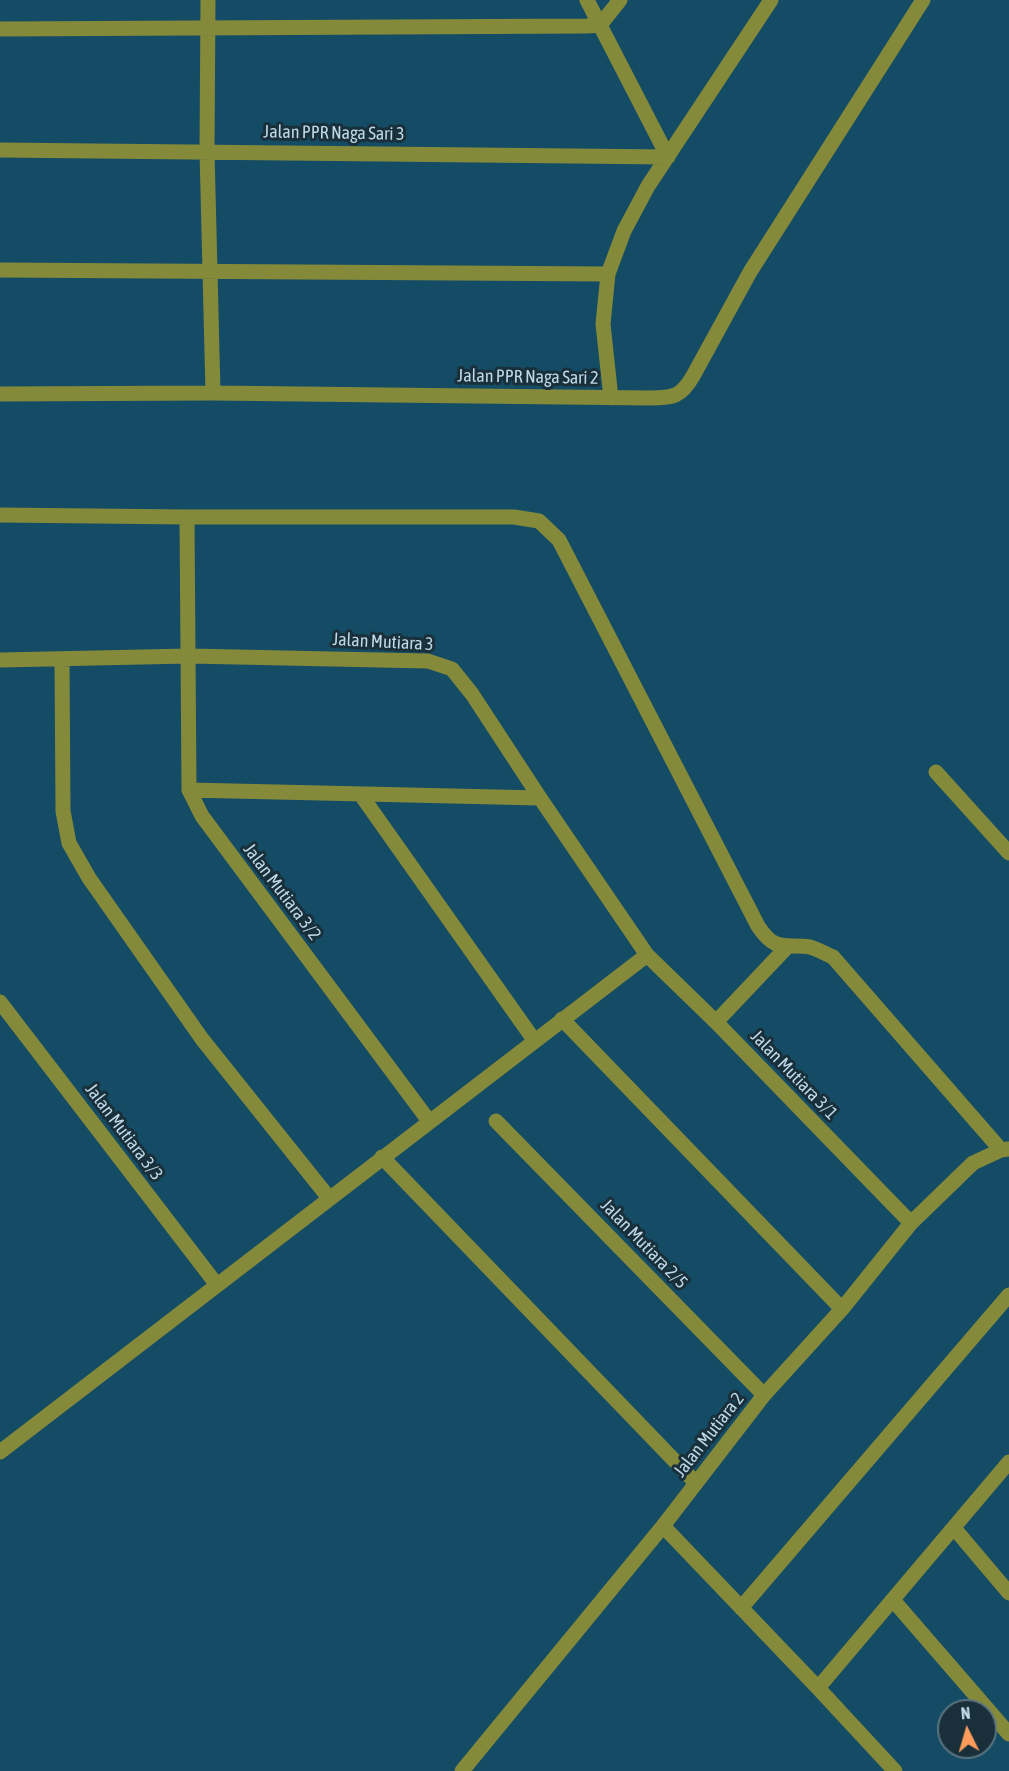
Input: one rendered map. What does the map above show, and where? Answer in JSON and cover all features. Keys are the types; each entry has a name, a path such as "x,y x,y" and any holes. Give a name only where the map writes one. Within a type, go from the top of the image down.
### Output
{"street":[{"path":"208,0 207,151 213,393"},
{"path":"587,0 668,158"},
{"path":"0,29 600,25 620,0"},
{"name":"Jalan PPR Naga Sari 2","path":"0,394 213,393 611,398 603,324 608,274 624,231 648,186 771,0"},
{"path":"611,398 665,398 677,395 685,389 776,228 923,0"},
{"name":"Jalan PPR Naga Sari 3","path":"0,150 668,158"},
{"path":"0,270 608,274"},
{"path":"0,515 514,517 539,521 559,540 758,927 767,940 787,948 811,947 833,957 1005,1150"},
{"name":"Jalan Mutiara 3/2","path":"188,517 189,790 202,816 429,1121"},
{"name":"Jalan Mutiara 3","path":"0,660 189,656 428,661 452,669 472,693 647,955"},
{"path":"62,660 63,811 69,843 89,878 202,1039 329,1198"},
{"path":"936,772 1009,853"},
{"path":"189,790 540,798"},
{"path":"361,795 534,1040"},
{"path":"716,1022 787,948"},
{"path":"0,1452 647,955"},
{"name":"Jalan Mutiara 3/1","path":"647,955 716,1022 911,1223"},
{"name":"Jalan Mutiara 3/3","path":"0,1002 217,1285"},
{"path":"562,1019 842,1309"},
{"name":"Jalan Mutiara 2/5","path":"496,1121 764,1395"},
{"name":"Jalan Mutiara 2","path":"462,1771 663,1526 764,1395 842,1309 911,1223 973,1163 1005,1150"},
{"path":"382,1157 696,1483"},
{"path":"741,1608 1009,1294"},
{"path":"818,1688 1009,1462"},
{"path":"663,1526 894,1771"},
{"path":"954,1528 1009,1593"},
{"path":"893,1600 1009,1734"}]}
